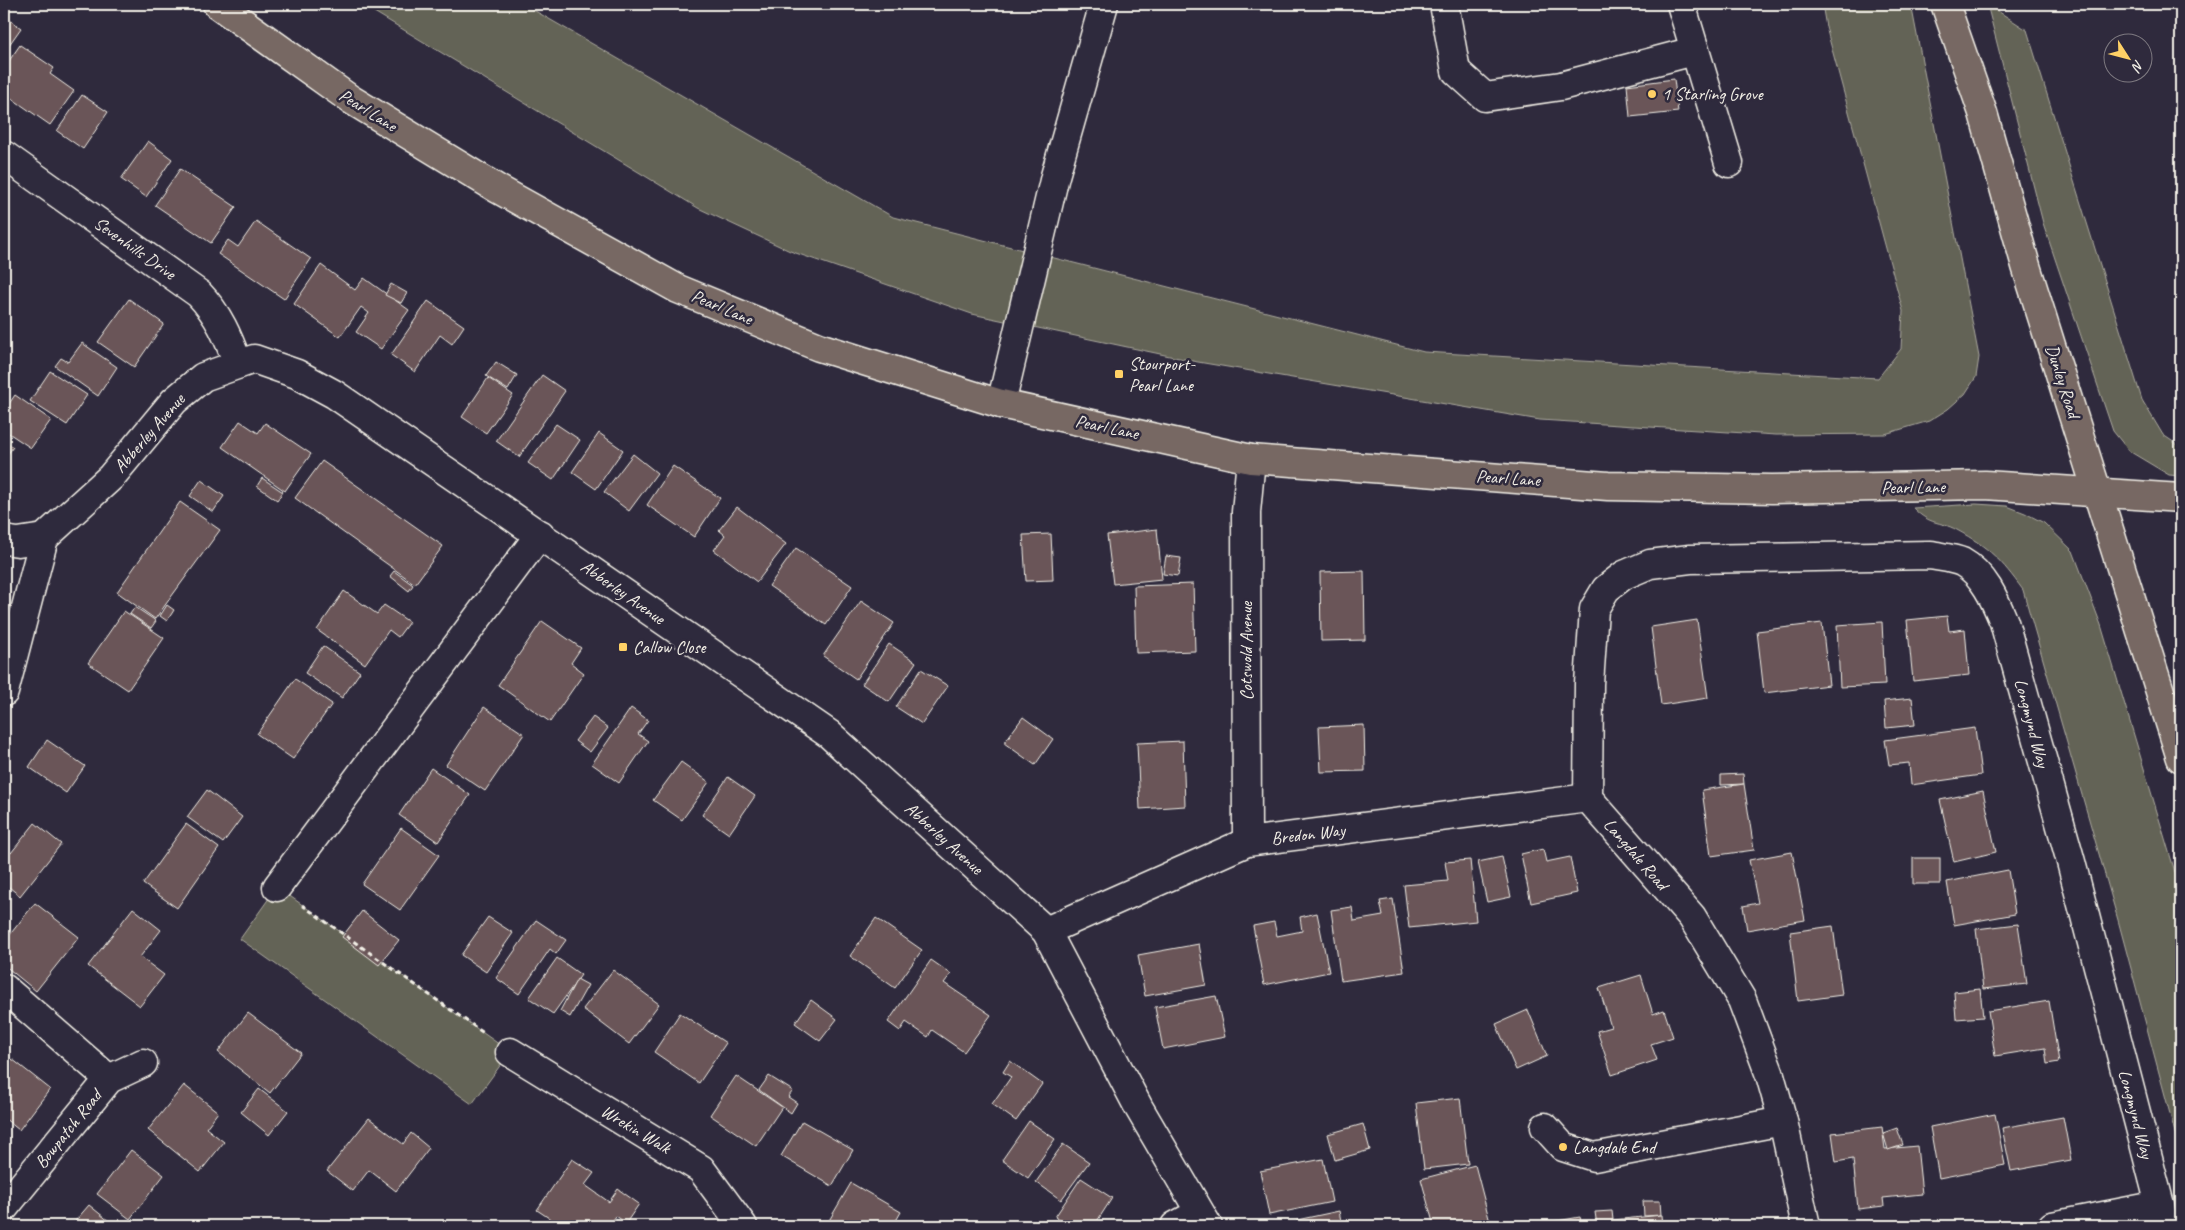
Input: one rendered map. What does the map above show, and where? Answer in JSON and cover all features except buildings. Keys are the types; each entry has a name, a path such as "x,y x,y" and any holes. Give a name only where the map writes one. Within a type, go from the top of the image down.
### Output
{"main road":[{"name":"Pearl Lane","path":"217,4 350,99 498,189 678,289 818,347 1001,404 1250,459 1608,486 1772,489 1985,485 2181,498"},
{"name":"Dunley Road","path":"1945,4 1983,113 2026,266 2181,758"}],"street":[{"path":"1001,404 1055,176 1104,4"},
{"path":"1444,4 1456,71 1485,97 1561,86 1694,51"},
{"path":"1681,4 1729,163"},
{"name":"Sevenhills Drive","path":"4,155 199,294 213,308 226,331 238,364"},
{"name":"Abberley Avenue","path":"44,538 111,477 174,402 203,377 254,359 298,374 334,394 829,734 1046,931 1139,1108 1204,1219"},
{"name":"Cotswold Avenue","path":"1247,842 1246,512 1250,459"},
{"path":"277,887 540,534"},
{"path":"4,540 18,542 44,538 4,692"},
{"name":"Longmynd Way","path":"1588,798 1588,684 1594,609 1606,589 1624,575 1650,564 1690,560 1931,555 1961,562 1978,574 1994,597 2004,622 2071,862 2162,1216"},
{"name":"Bredon Way","path":"1046,931 1247,842 1588,798"},
{"name":"Langdale Road","path":"1588,798 1697,925 1742,1000 1770,1075 1783,1121 1806,1226"},
{"path":"4,988 109,1079"},
{"name":"Wrekin Walk","path":"510,1052 701,1169 743,1226"},
{"name":"Bowpatch Road","path":"4,1208 109,1079 143,1063"},
{"path":"1545,1127 1563,1147 1594,1158 1783,1121"},
{"path":"2052,1226 2162,1216"},
{"path":"1175,1226 1204,1219"}],"path":[{"path":"277,887 510,1052"}],"green space":[{"path":"361,4 523,4 893,217 1424,352 1878,378 1901,349 1903,311 1826,27 1822,4 1911,4 1979,357 1976,377 1965,394 1948,409 1929,421 1885,434 1776,435 1540,420 1198,362 972,314 790,251 698,208"},
{"path":"1987,4 2027,30 2142,400 2163,435 2181,447 2181,476 2169,475 2129,451 2113,431 2043,223"},
{"path":"1976,504 2007,506 2025,513 2044,523 2073,551 2101,625 2181,892 2181,1155 2118,920 2023,590 2008,570 1987,549 1957,530 1925,518 1913,508"},
{"path":"277,887 510,1052 472,1104 240,939"}],"place":[{"name":"1 Starling Grove","path":"1652,94"},
{"name":"Stourport- Pearl Lane","path":"1119,374"},
{"name":"Callow Close","path":"623,647"},
{"name":"Langdale End","path":"1563,1147"}]}
